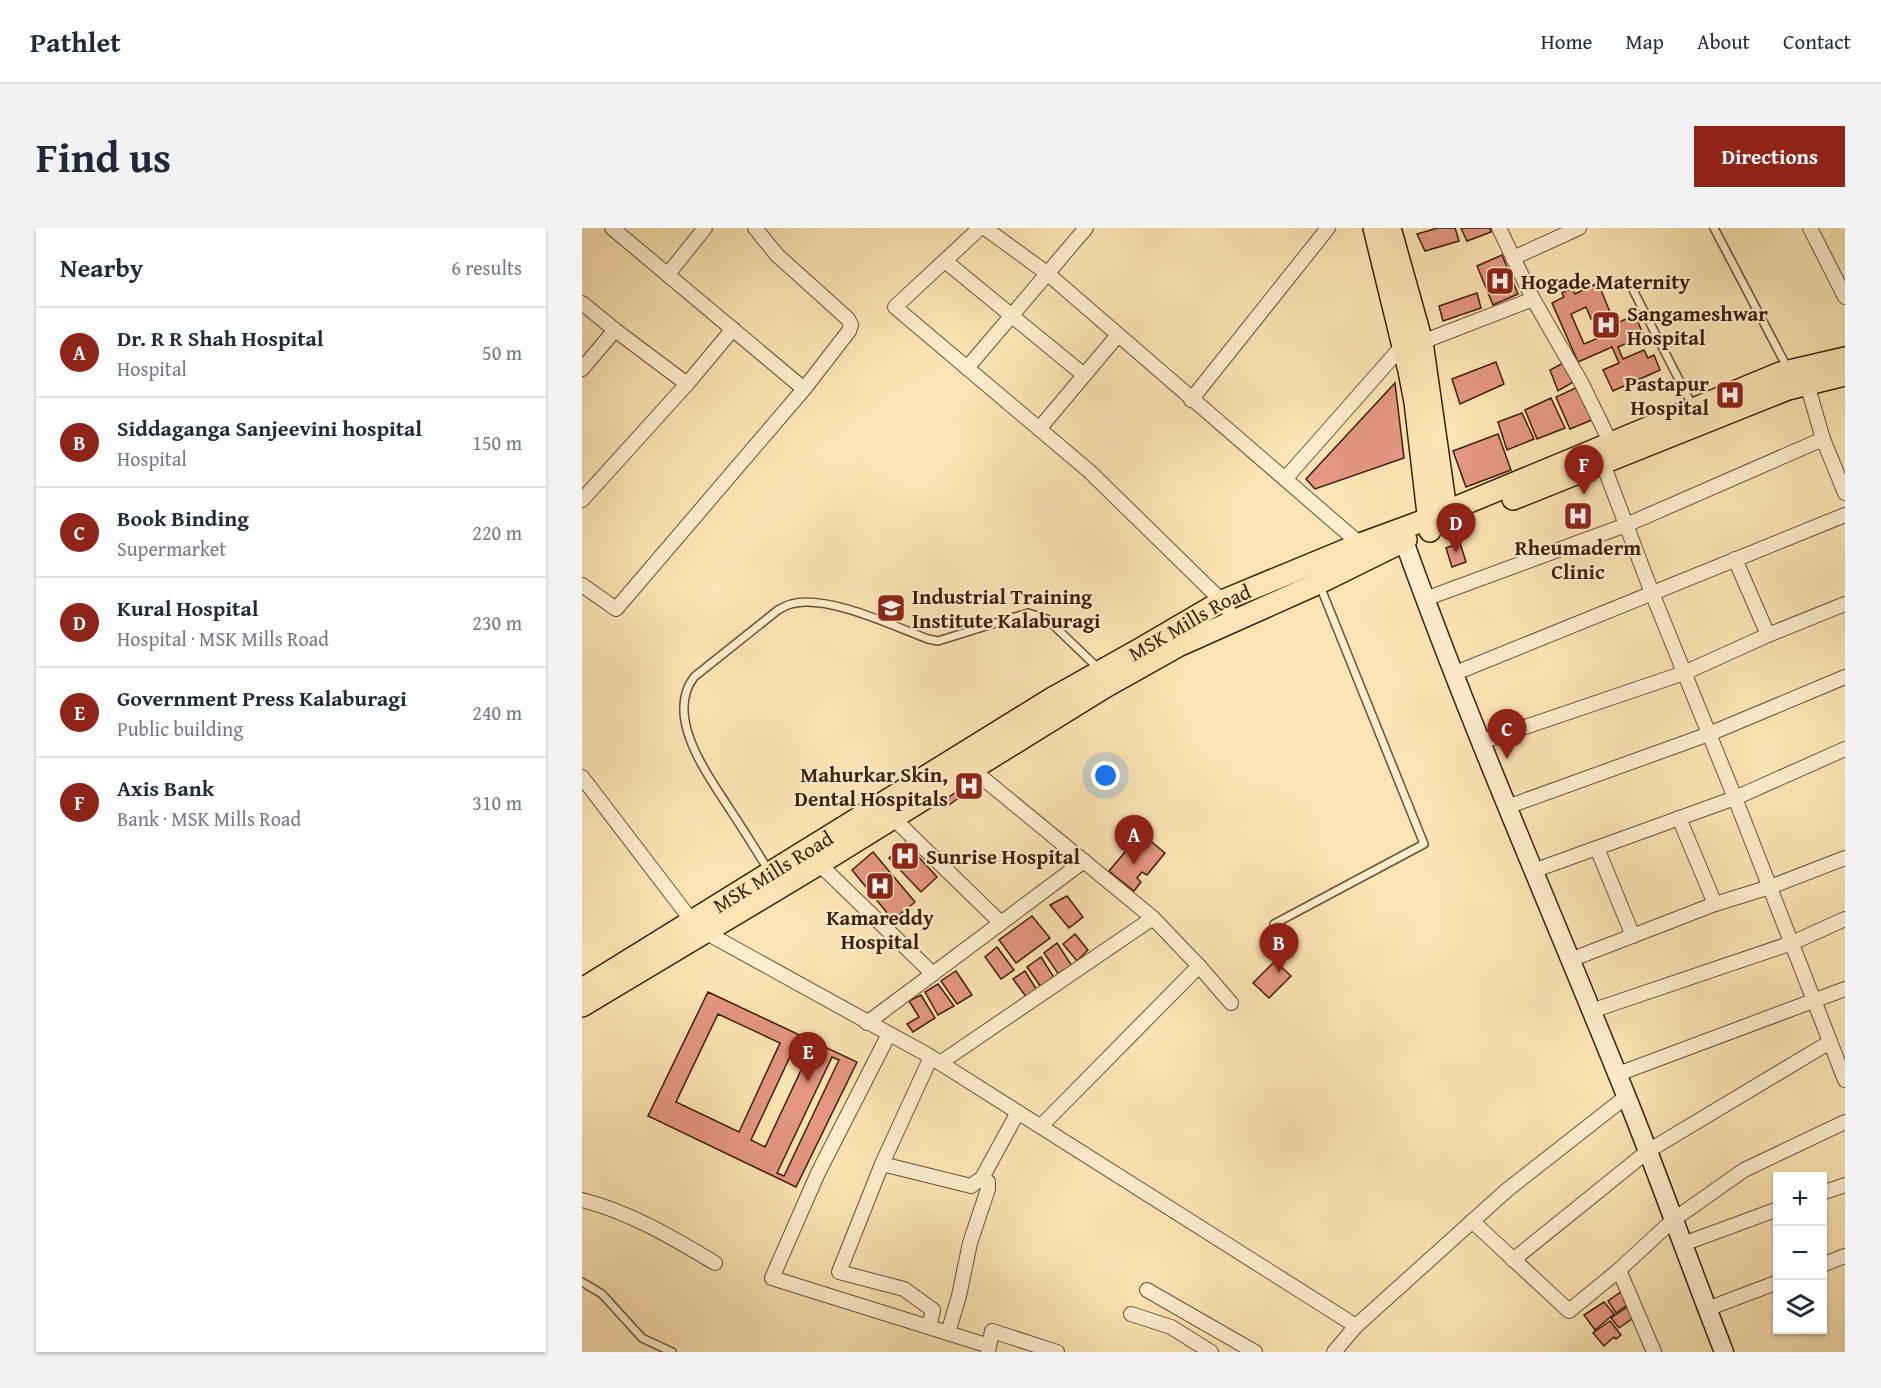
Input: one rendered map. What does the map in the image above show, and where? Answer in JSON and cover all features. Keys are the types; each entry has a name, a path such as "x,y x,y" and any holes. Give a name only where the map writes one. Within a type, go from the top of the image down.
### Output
{"main road":[{"path":"1374,228 1413,343"},
{"path":"1390,228 1413,343 1415,402 1438,521"},
{"name":"MSK Mills Road","path":"1607,453 1694,409 1788,370 1845,358"},
{"name":"MSK Mills Road","path":"582,1006 699,926 770,873 813,857 893,818 1051,699 1222,600 1360,544 1401,535 1438,521 1607,453 1788,389 1845,375"},
{"name":"MSK Mills Road","path":"582,989 699,926 965,763 1178,646 1319,583 1401,535"}],"street":[{"path":"612,228 804,389"},
{"path":"668,274 705,228"},
{"path":"582,585 616,609 804,389 849,331 851,325 848,319 772,251 755,228"},
{"path":"980,228 895,307 1089,471 1222,600 1235,621"},
{"path":"985,228 1048,274 1360,544"},
{"path":"967,368 1086,228"},
{"path":"1191,400 1328,228"},
{"path":"1498,228 1533,299 1582,384 1607,453 1626,525 1845,1080"},
{"path":"1513,258 1579,228"},
{"path":"1810,228 1845,297"},
{"path":"945,261 1084,375"},
{"path":"1285,479 1413,343 1533,299"},
{"path":"582,303 687,384"},
{"path":"582,500 734,329"},
{"path":"582,369 615,330"},
{"path":"1039,429 1118,335"},
{"path":"1808,384 1823,439 1845,493"},
{"path":"1425,599 1626,525 1823,439"},
{"path":"1453,674 1845,514"},
{"path":"1401,535 1453,674 1627,1096 1724,1352"},
{"path":"1736,559 1768,635"},
{"path":"1481,742 1684,673 1768,635 1845,604"},
{"path":"1507,807 1709,734 1845,677"},
{"path":"1533,871 1735,798 1845,750"},
{"path":"965,763 1153,918 1231,1003"},
{"path":"582,777 699,926 935,1060 1356,1326"},
{"path":"893,818 1001,923"},
{"path":"1679,818 1715,904"},
{"path":"1597,848 1633,936"},
{"path":"813,857 933,974"},
{"path":"1570,960 1715,904 1770,887 1845,858"},
{"path":"867,1023 1084,861"},
{"path":"928,1327 933,1310 904,1289 839,1272 882,1164 935,1060 1153,918"},
{"path":"1591,1011 1792,943 1845,919"},
{"path":"1041,1126 1199,966"},
{"path":"1618,1074 1845,989"},
{"path":"889,1034 818,1173 772,1278 948,1333 988,1349 992,1331 1057,1352"},
{"path":"1513,1260 1648,1151 1830,1042"},
{"path":"1334,1352 1356,1326 1507,1190 1627,1096"},
{"path":"882,1164 971,1186 982,1178 1018,1112"},
{"path":"1472,1221 1569,1311 1619,1270 1673,1220 1744,1170 1845,1122"},
{"path":"948,1333 959,1296 970,1243 988,1190 988,1182 982,1178"},
{"path":"1827,1191 1845,1185"},
{"path":"582,1200 603,1206 659,1230 716,1263"},
{"path":"1683,1244 1773,1211"},
{"path":"1827,1263 1845,1256"},
{"path":"1619,1270 1653,1352"},
{"path":"1707,1309 1773,1284"},
{"path":"1147,1290 1255,1352"},
{"path":"1131,1314 1171,1327 1211,1352"}],"lane":[{"path":"1714,228 1788,370"},
{"path":"1631,286 1694,409"},
{"path":"1274,924 1424,844 1319,583"},
{"path":"770,873 700,762 685,723 685,695 694,677 778,610 791,604 806,602 835,606 938,641 1028,614 1038,615 1047,619 1101,671"},
{"path":"582,1282 602,1294 642,1338 672,1352"},
{"path":"650,1352 653,1343"}],"building":[{"path":"1438,228 1455,228 1459,241 1425,251 1417,234"},
{"path":"1461,228 1490,228 1491,232 1467,241"},
{"path":"1502,255 1518,294 1493,305 1477,266"},
{"path":"1598,283 1615,324 1635,315 1644,336 1618,347 1623,359 1644,350 1648,358 1654,355 1660,370 1613,391 1603,370 1619,363 1612,347 1578,362 1552,303 1564,297 1562,293 1572,288 1575,294","holes":["1586,307 1591,319 1596,316 1602,330 1595,333 1598,338 1584,344 1571,314"]},
{"path":"1477,293 1481,308 1443,321 1439,306"},
{"path":"1496,362 1504,384 1460,404 1452,379"},
{"path":"1565,362 1575,381 1558,391 1550,370"},
{"path":"1395,383 1404,458 1315,489 1306,479"},
{"path":"1580,386 1594,419 1570,429 1556,397"},
{"path":"1551,398 1565,428 1537,439 1525,410"},
{"path":"1522,413 1534,439 1507,450 1498,422"},
{"path":"1498,434 1511,470 1466,487 1453,451"},
{"path":"1460,543 1466,562 1452,567 1446,548"},
{"path":"970,776 977,785 946,807 940,797"},
{"path":"1141,833 1165,853 1147,875 1142,872 1137,878 1141,882 1134,891 1109,871"},
{"path":"905,842 937,877 921,892 889,858"},
{"path":"873,852 915,902 893,920 852,870"},
{"path":"1067,896 1083,917 1069,928 1050,905"},
{"path":"1032,916 1050,938 1016,963 999,940"},
{"path":"1075,934 1088,950 1077,961 1063,944"},
{"path":"1057,943 1072,966 1059,975 1044,953"},
{"path":"997,947 1014,970 1001,979 985,957"},
{"path":"1041,957 1055,979 1043,990 1027,967"},
{"path":"1275,961 1291,976 1269,998 1253,983"},
{"path":"956,971 972,995 957,1004 941,981"},
{"path":"1025,971 1038,992 1027,998 1013,979"},
{"path":"938,984 954,1006 938,1015 925,992"},
{"path":"708,992 857,1062 796,1187 648,1116","holes":["718,1014 780,1043 739,1132 676,1102","795,1046 809,1053 765,1147 751,1140","832,1057 839,1060 784,1176 777,1173"]},
{"path":"921,995 935,1018 913,1032 907,1024 919,1017 909,1001"},
{"path":"1622,1291 1630,1303 1616,1313 1608,1301"},
{"path":"1604,1302 1614,1314 1595,1330 1584,1315"},
{"path":"1630,1305 1636,1316 1619,1328 1611,1318"},
{"path":"1610,1321 1621,1335 1616,1339 1614,1337 1604,1346 1593,1333"}],"place":[{"name":"Hogade Maternity","path":"1500,281"},
{"name":"Sangameshwar Hospital","path":"1606,325"},
{"name":"Pastapur Hospital","path":"1730,395"},
{"name":"Axis Bank","path":"1584,495"},
{"name":"Rheumaderm Clinic","path":"1578,516"},
{"name":"Kural Hospital","path":"1456,553"},
{"name":"Industrial Training Institute Kalaburagi","path":"891,608"},
{"name":"Book Binding","path":"1507,759"},
{"name":"Mahurkar Skin, Dental Hospitals","path":"969,786"},
{"name":"Sunrise Hospital","path":"905,856"},
{"name":"Dr. R R Shah Hospital","path":"1134,865"},
{"name":"Kamareddy Hospital","path":"880,886"},
{"name":"Siddaganga Sanjeevini hospital","path":"1279,973"},
{"name":"Government Press Kalaburagi","path":"808,1082"}]}
